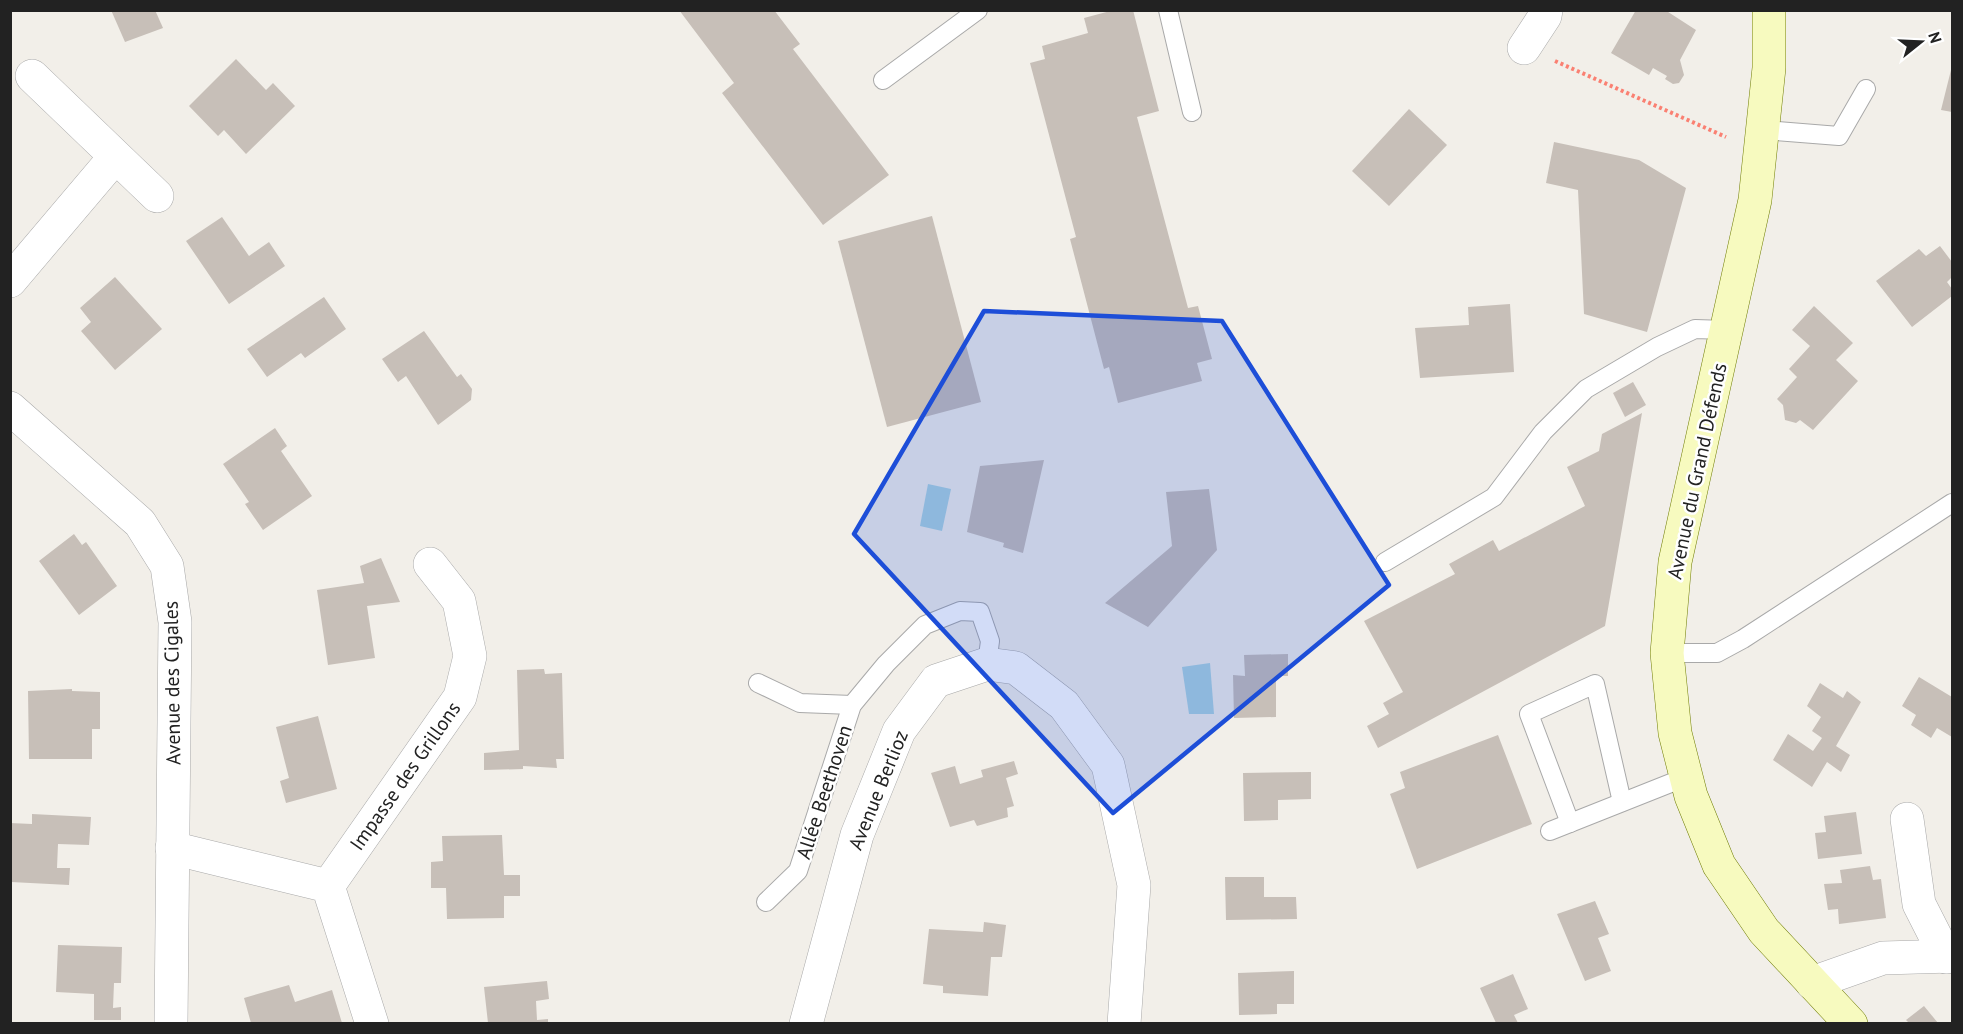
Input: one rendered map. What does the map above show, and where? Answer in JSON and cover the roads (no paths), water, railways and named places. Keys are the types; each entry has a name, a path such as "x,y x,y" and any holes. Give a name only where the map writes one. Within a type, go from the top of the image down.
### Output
{"street":[{"path":"1524,48 1545,16 1546,10"},
{"name":"Avenue du Grand Défends","path":"1769,10 1769,68 1763,142 1755,200 1676,562 1667,654 1675,734 1686,777 1719,865 1764,931 1851,1023"},
{"path":"32,76 157,196"},
{"path":"10,281 115,157"},
{"name":"Avenue des Cigales","path":"10,408 140,523 167,566 175,622 171,1023"},
{"name":"Impasse des Grillons","path":"328,886 460,697 470,656 459,601 430,564"},
{"name":"Avenue Berlioz","path":"806,1023 857,835 899,731 936,681 987,664 1016,668 1064,705 1108,765 1134,885 1124,1023"},
{"path":"1812,983 1883,958 1949,957 1919,904 1907,819"},
{"path":"172,848 328,886 372,1023"}],"lane":[{"path":"883,80 978,10"},
{"path":"1168,10 1192,112"},
{"path":"1763,142 1839,136 1866,89"},
{"path":"1385,562 1494,497 1543,432 1586,389 1657,347 1695,329 1726,330"},
{"path":"1667,654 1717,653 1743,639 1953,503"},
{"name":"Allée Beethoven","path":"766,902 798,871 852,705 886,664 926,625 960,611 980,612 990,642 987,664"},
{"name":"Allée Beethoven","path":"759,682 800,702 852,705"},
{"path":"1570,824 1529,714 1595,684 1622,802"},
{"path":"1550,831 1686,777"}],"water":[{"path":"928,484 951,489 942,531 920,526"},
{"path":"1210,663 1214,714 1189,714 1182,667"}]}
